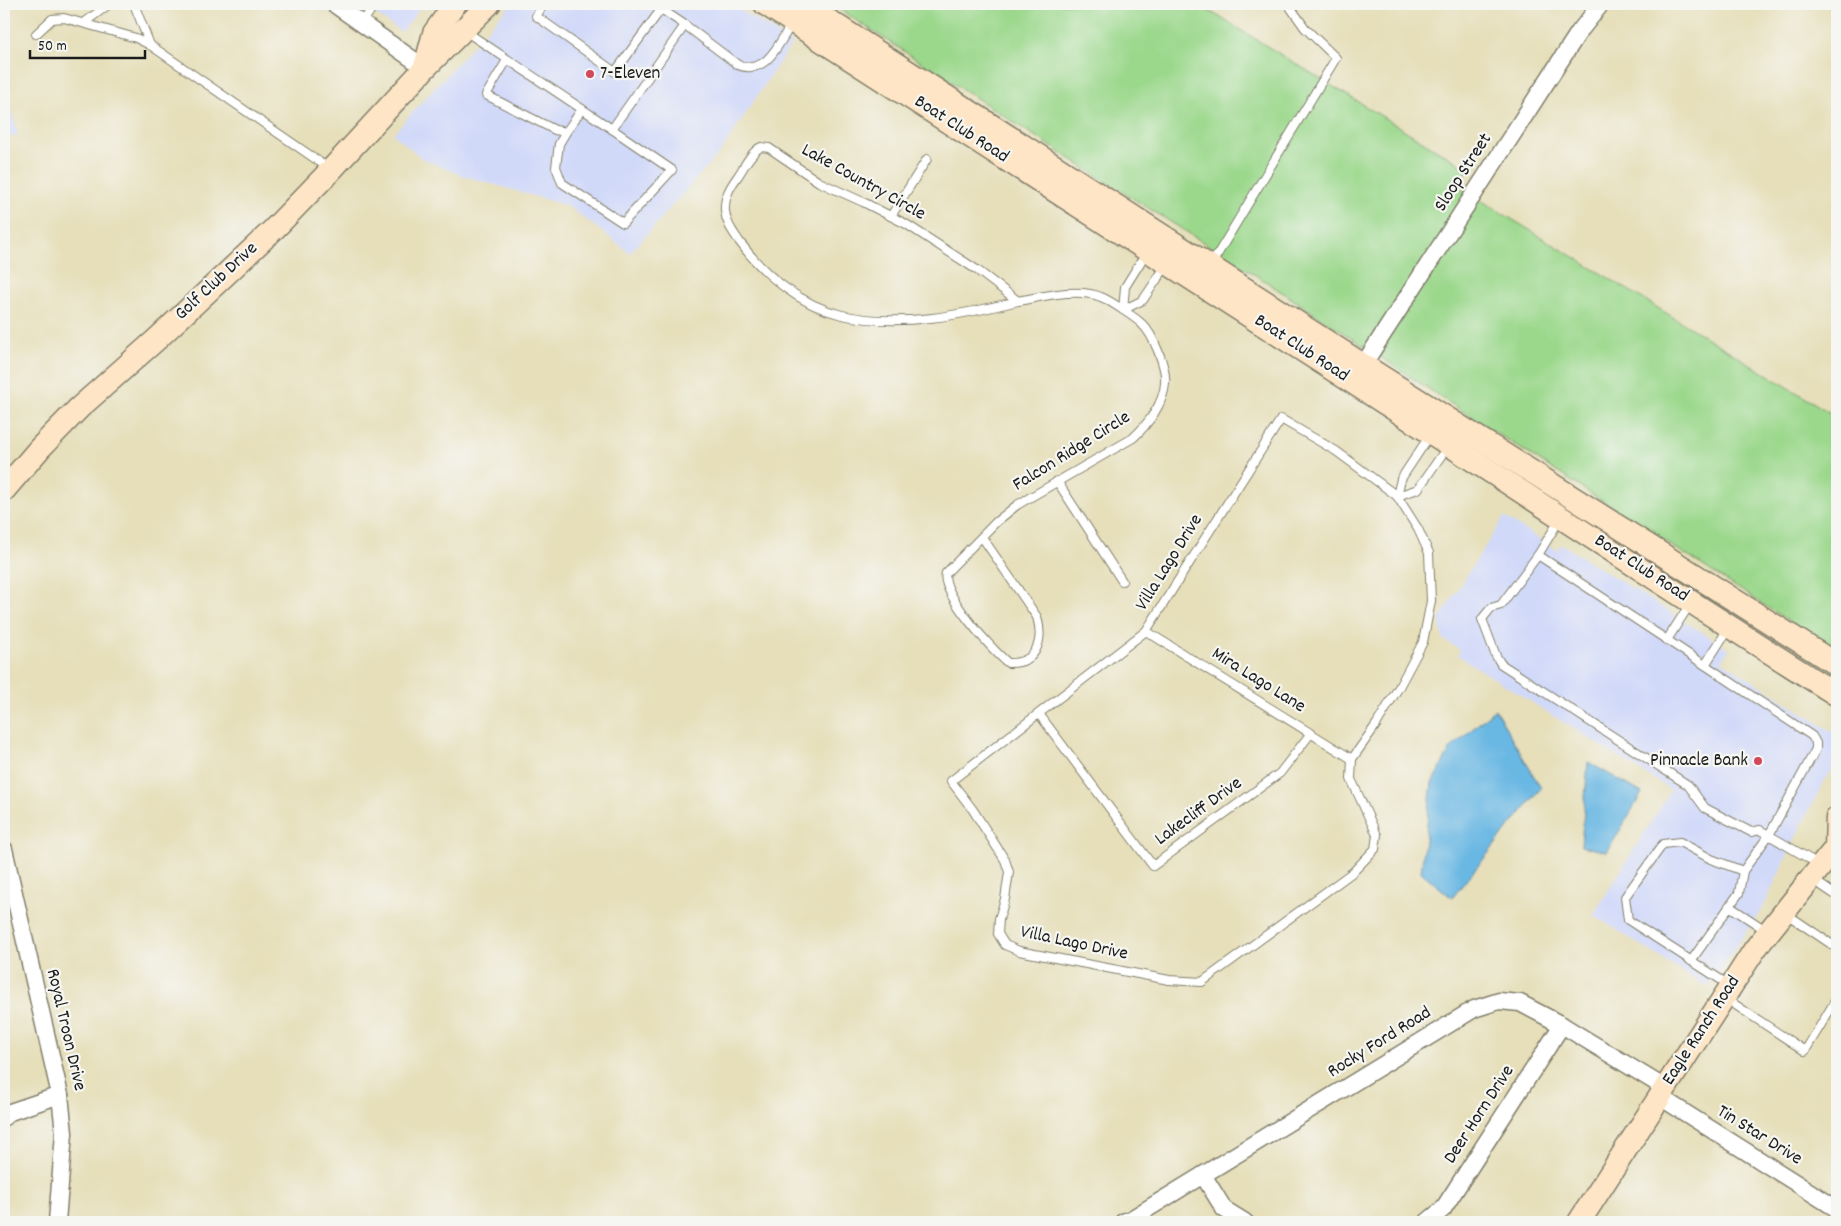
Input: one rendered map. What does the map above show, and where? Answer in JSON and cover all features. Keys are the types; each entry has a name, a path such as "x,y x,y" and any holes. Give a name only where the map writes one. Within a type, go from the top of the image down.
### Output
{"main road":[{"name":"Golf Club Drive","path":"4,490 40,448 79,408 157,339 249,252 331,170 425,68 434,33 455,19 489,4"},
{"name":"Boat Club Road","path":"765,4 798,13 1446,432 1837,665"},
{"name":"Boat Club Road","path":"798,13 1148,250 1169,252 1210,266 1363,365 1446,432 1561,517 1837,695"},
{"name":"Eagle Ranch Road","path":"1579,1222 1755,948 1837,846 1837,818"}],"street":[{"path":"334,4 425,68"},
{"name":"Sloop Street","path":"1363,365 1579,32 1600,4"},
{"name":"Royal Troon Drive","path":"4,849 60,1095 64,1133 57,1222"},
{"name":"Rocky Ford Road","path":"1123,1222 1131,1219 1474,1009 1499,1001 1520,1003 1562,1025 1662,1092"},
{"name":"Deer Horn Drive","path":"1427,1222 1443,1209 1562,1025"},
{"name":"Tin Star Drive","path":"1662,1092 1837,1210"},
{"path":"4,1116 10,1112 60,1095"},
{"path":"1203,1175 1224,1209 1245,1222"}],"lane":[{"path":"84,23 109,4"},
{"path":"134,4 150,44"},
{"path":"362,22 375,4"},
{"path":"544,4 536,16 615,72 663,7 738,65 747,68 756,67 766,61 798,13"},
{"path":"1210,266 1336,58 1305,28 1288,4"},
{"path":"36,34 52,19 64,18 136,38 150,44 331,170"},
{"path":"455,19 506,60 582,109 672,170 623,223 562,182 556,167 559,144 582,109"},
{"path":"612,129 685,25"},
{"path":"506,60 486,95 555,130 566,132"},
{"name":"Lake Country Circle","path":"1018,301 964,262 891,216 832,189 774,151 765,148 757,149 729,189 726,200 727,221 750,255 786,288 822,308 841,314 865,319 899,319 952,315 1018,301 1066,294 1101,297 1122,310"},
{"path":"891,216 927,159"},
{"path":"1122,310 1125,287 1148,250"},
{"path":"1122,310 1143,300 1169,252"},
{"name":"Falcon Ridge Circle","path":"982,537 1037,617 1040,626 1038,645 1035,652 1024,662 1008,663 997,654 964,616 955,602 944,576 950,567 996,522 1017,505 1132,438 1151,417 1162,396 1166,382 1156,347 1143,324 1122,310"},
{"name":"Villa Lago Drive","path":"1281,419 1336,451 1397,496 1418,528 1429,553 1431,601 1423,642 1386,710 1352,759 1351,779 1377,835 1375,849 1353,872 1202,982 1169,980 1019,951 1004,945 998,934 999,919 1005,899 1009,872 1005,860 973,810 951,781 1146,631 1281,419"},
{"path":"1446,432 1418,490 1397,496 1401,479 1446,432"},
{"path":"1057,481 1122,581"},
{"path":"1561,517 1538,555 1501,605 1491,608 1482,619 1501,664 1688,785 1705,808 1751,832 1760,830 1769,835 1816,872 1837,896"},
{"path":"1538,555 1812,736 1816,743 1816,749 1769,835 1743,871 1739,893 1691,961"},
{"path":"1667,640 1692,602"},
{"path":"1705,665 1729,627"},
{"name":"Mira Lago Lane","path":"1146,631 1352,759"},
{"name":"Lakecliff Drive","path":"1039,714 1153,866 1280,773 1311,733"},
{"path":"1743,871 1711,860 1680,842 1663,844 1625,897 1628,920 1691,961 1805,1051 1837,998"},
{"path":"1729,906 1768,932"},
{"path":"1784,912 1837,948"}],"shaded area":[{"path":"360,4 423,4 402,32"},
{"path":"511,4 730,4 792,43 721,151 630,253 568,206 461,175 423,159 393,134"},
{"path":"4,86 18,135 4,139"},
{"path":"1504,517 1557,550 1561,544 1729,649 1722,661 1837,735 1837,758 1805,817 1763,908 1707,987 1593,915 1671,790 1457,655 1460,650 1443,639 1439,619"}],"green space":[{"path":"831,4 1198,4 1468,169 1459,187 1837,417 1837,652 1459,409 1265,281 1086,169"}],"water":[{"path":"1495,709 1541,788 1452,898 1421,872 1432,783 1451,748"},
{"path":"1588,762 1642,793 1607,852 1581,846"}],"place":[{"name":"7-Eleven","path":"590,74"},
{"name":"Pinnacle Bank","path":"1758,761"}]}
